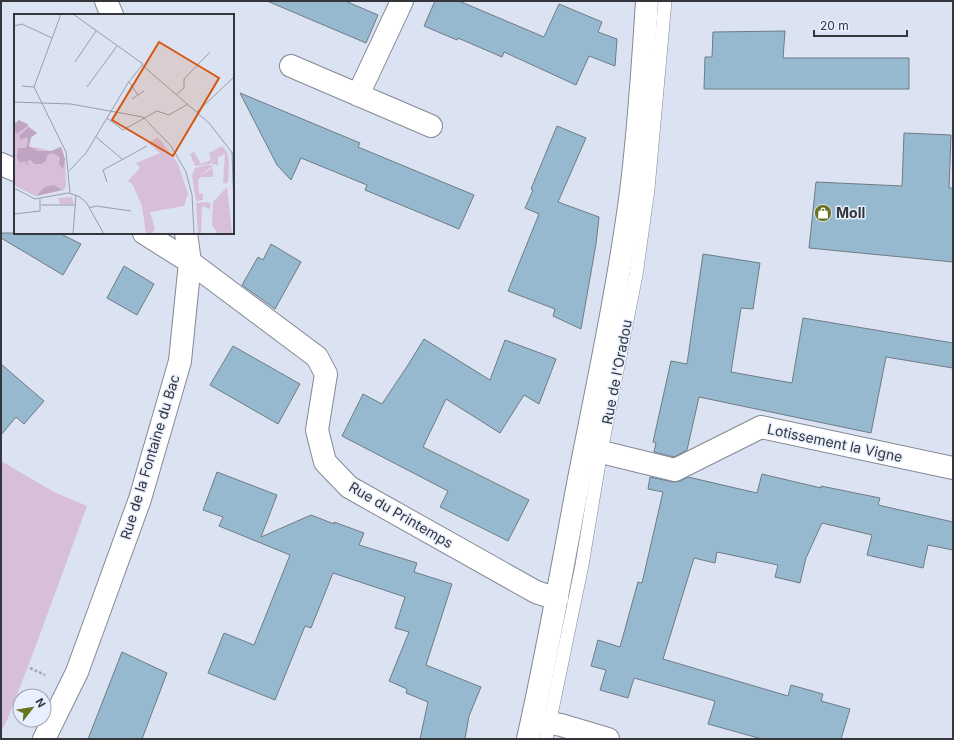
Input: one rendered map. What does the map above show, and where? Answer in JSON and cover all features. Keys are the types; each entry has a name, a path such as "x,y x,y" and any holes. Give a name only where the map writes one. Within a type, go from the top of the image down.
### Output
{"street":[{"path":"106,1 112,14"},
{"path":"358,95 402,1"},
{"name":"Rue de l'Oradou","path":"539,730 557,599 593,450 604,357 631,191 640,102 647,1"},
{"path":"291,66 431,126"},
{"path":"1,164 14,170"},
{"name":"Rue du Printemps","path":"146,234 190,262 318,357 326,374 317,430 325,462 349,487 536,592 557,599"},
{"name":"Rue de la Fontaine du Bac","path":"44,739 77,672 140,499 180,361 190,262 186,234"},
{"name":"Lotissement la Vigne","path":"593,450 675,470 761,427 953,468"},
{"path":"539,730 571,728 608,739"}],"lane":[{"name":"Rue de l'Oradou","path":"539,730 582,565 593,450 636,275 648,189 665,1"}],"shaded area":[{"path":"1,461 54,492 87,506 20,688 12,688 12,708 1,732"}],"building":[{"path":"267,1 345,1 378,15 366,43"},
{"path":"435,1 459,1 544,37 559,4 602,22 598,32 617,39 615,66 589,56 576,85 504,52 502,57 458,38 457,40 424,26"},
{"path":"785,31 783,58 909,58 909,89 704,89 705,57 712,57 713,32"},
{"path":"240,93 360,143 358,147 474,195 459,229 365,190 367,185 301,158 291,180 277,165"},
{"path":"557,126 586,138 558,202 599,217 596,244 581,329 553,316 555,309 508,291 539,214 525,208 533,190 531,189"},
{"path":"904,133 951,135 949,188 953,188 953,262 809,248 816,182 902,186"},
{"path":"1,233 61,234 81,244 63,275 1,238"},
{"path":"271,244 301,262 275,309 242,285 258,257 263,260"},
{"path":"703,254 760,263 753,309 741,308 731,372 792,383 803,318 953,343 953,368 886,357 871,433 699,397 687,450 674,457 654,452 656,443 653,442 671,361 687,364"},
{"path":"124,266 154,284 137,315 107,298"},
{"path":"424,339 490,380 505,340 556,359 539,404 524,395 500,433 446,399 423,447 529,500 508,541 440,507 448,491 342,436 363,394 382,404"},
{"path":"233,346 300,384 278,424 210,385"},
{"path":"1,364 44,401 24,424 16,417 1,435"},
{"path":"217,472 277,495 261,537 311,515 364,533 359,545 417,563 414,572 452,584 426,665 481,687 469,716 465,739 420,739 428,702 406,693 407,689 389,681 409,632 395,628 405,597 333,573 311,628 305,626 275,700 208,673 224,633 254,645 290,555 219,526 223,517 203,510"},
{"path":"762,474 821,488 821,486 880,498 878,505 953,522 953,550 928,545 923,568 867,555 872,535 822,523 806,558 800,583 775,577 778,565 717,552 715,563 694,558 663,659 788,696 791,685 823,694 821,701 850,709 841,739 762,739 708,724 715,701 634,678 628,698 600,690 606,670 591,666 598,640 620,647 638,582 642,583 663,492 648,489 650,477 673,482 681,481 688,477 757,493"},
{"path":"122,652 167,673 142,739 88,739"}],"place":[{"name":"Moll","path":"823,213"}]}
